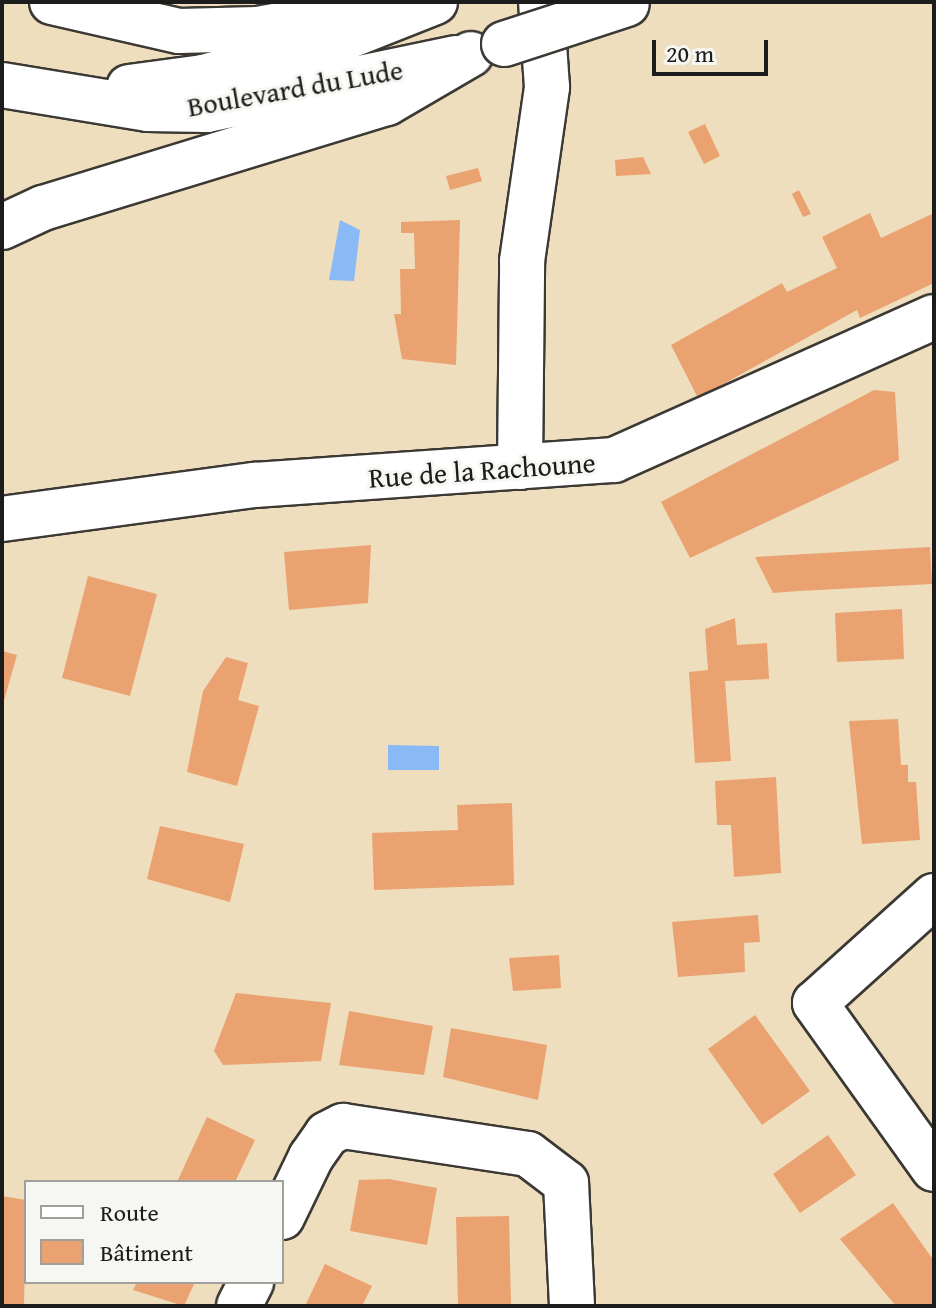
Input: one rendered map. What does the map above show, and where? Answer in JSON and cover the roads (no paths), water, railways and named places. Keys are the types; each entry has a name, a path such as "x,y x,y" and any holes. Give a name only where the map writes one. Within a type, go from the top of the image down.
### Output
{"main road":[{"path":"52,2 179,31 258,29 407,2"},
{"name":"Boulevard du Lude","path":"71,95 203,77 329,44 435,2"},
{"path":"520,467 522,261 547,87 541,2"},
{"path":"2,227 43,208 387,103 487,49 630,3"},
{"name":"Boulevard du Lude","path":"2,85 148,109 207,110 487,49"},
{"name":"Rue de la Rachoune","path":"2,519 255,485 593,464 638,452 934,317"},
{"path":"934,896 815,1003 934,1169"},
{"path":"284,1213 311,1157 327,1134 343,1126 528,1154 566,1183 572,1306"},
{"path":"239,1306 250,1284"}],"water":[{"path":"340,220 360,230 354,281 329,280"},
{"path":"388,745 439,746 439,770 388,770"}]}
